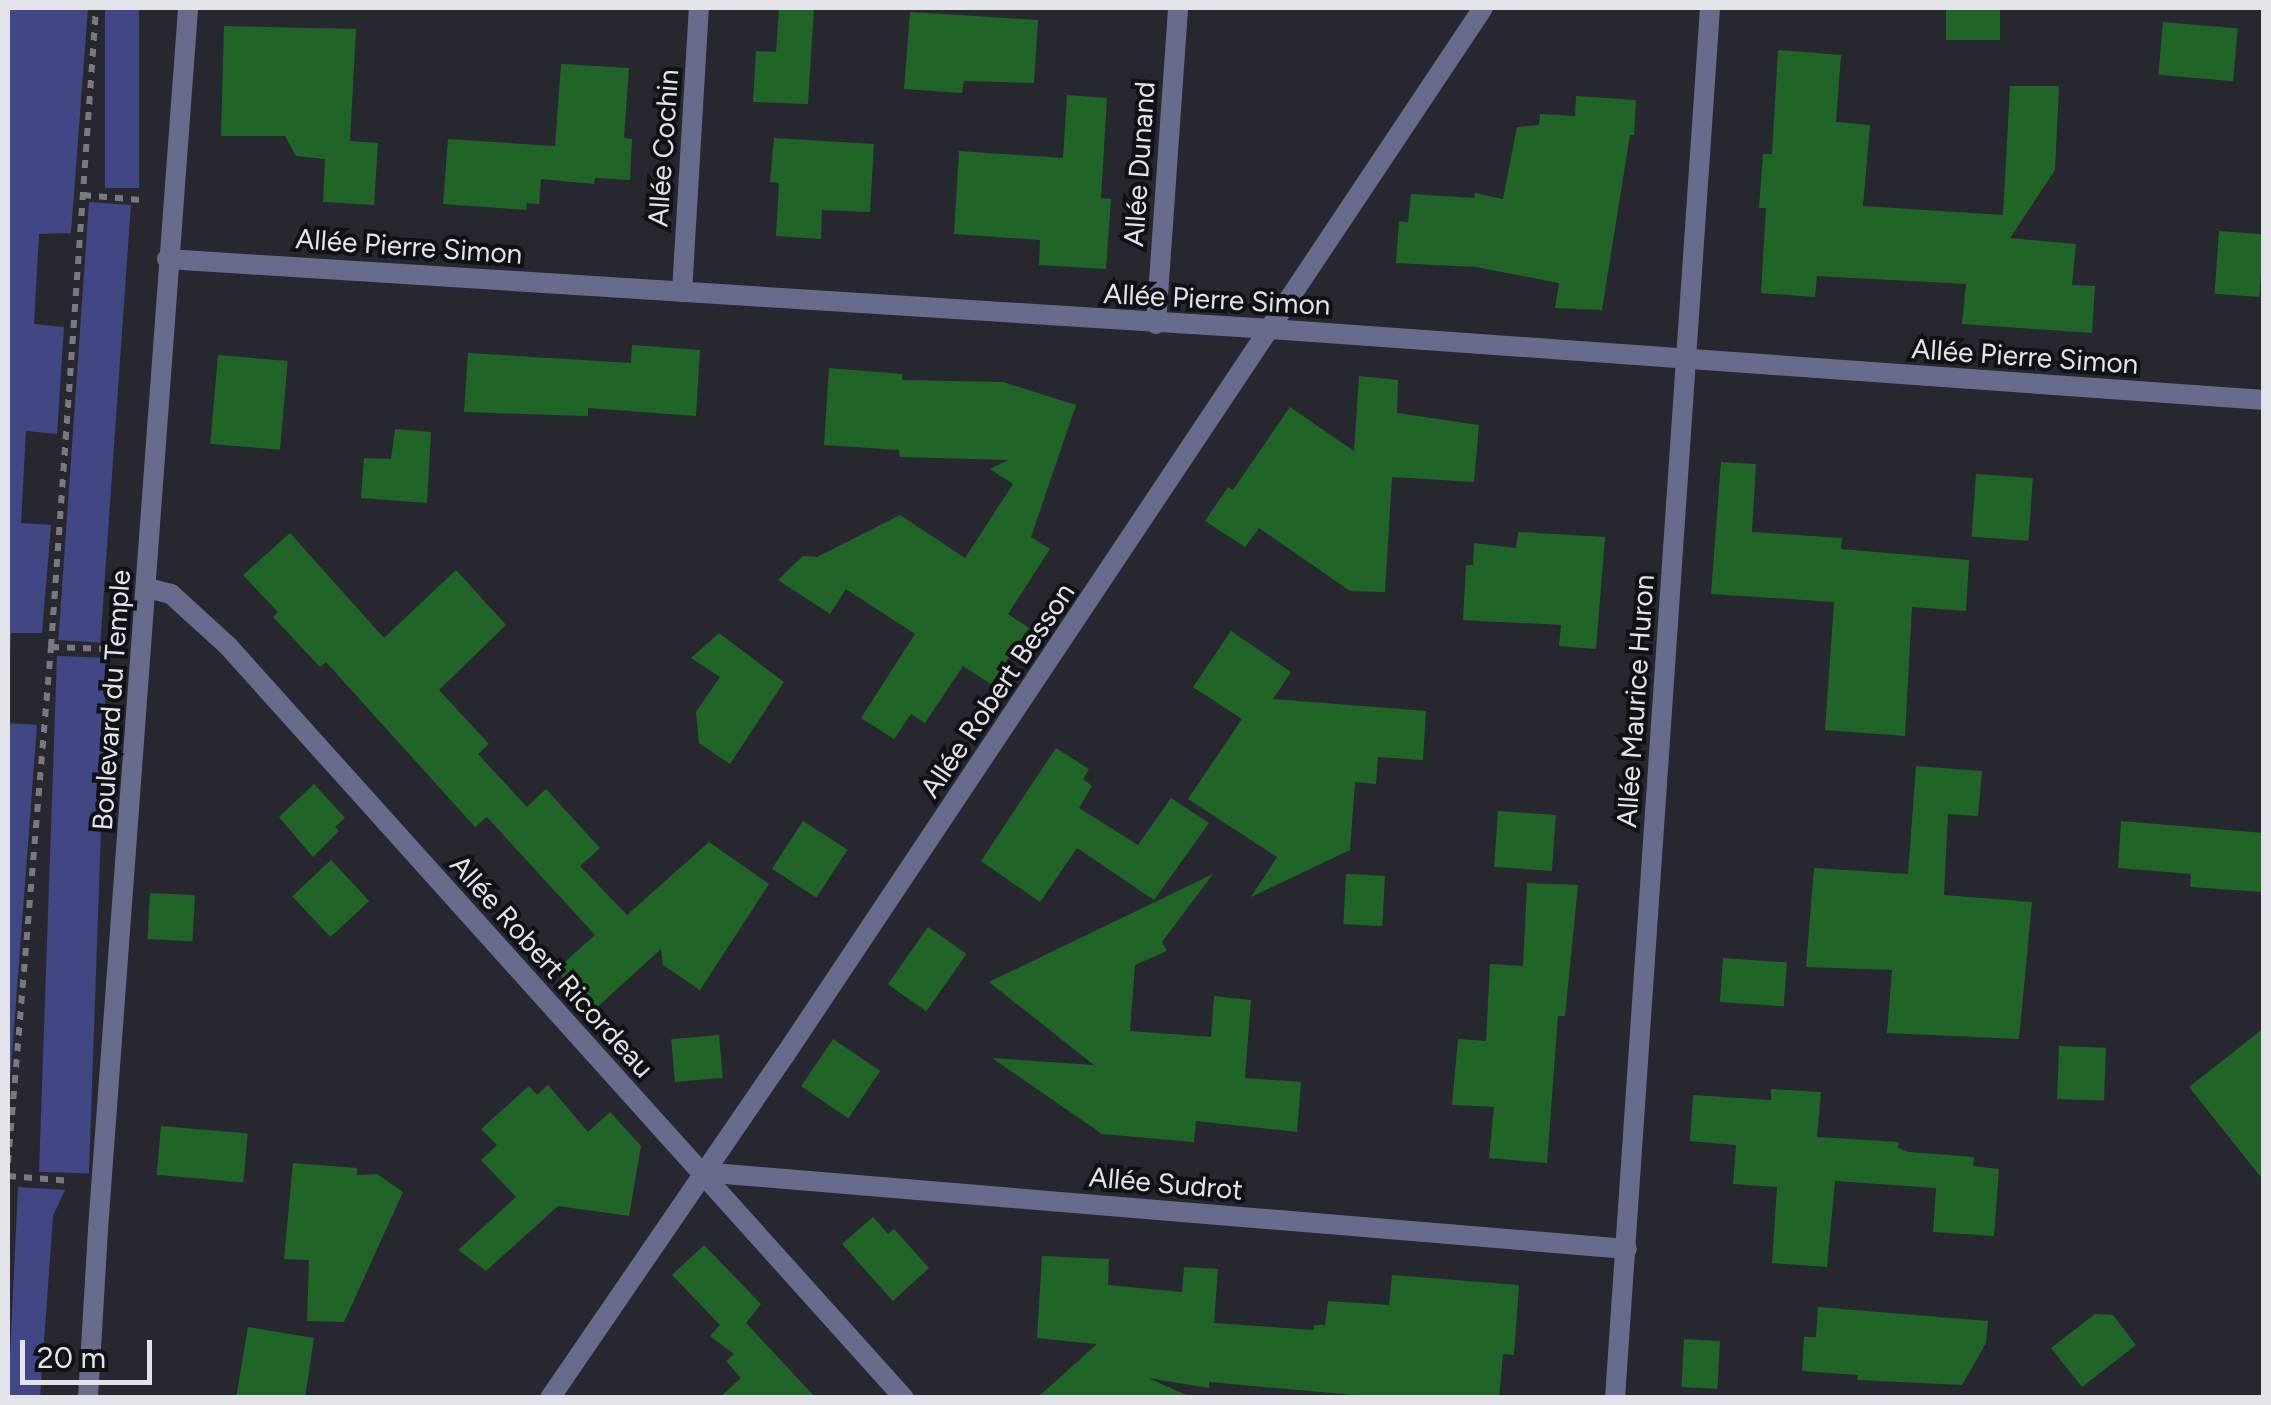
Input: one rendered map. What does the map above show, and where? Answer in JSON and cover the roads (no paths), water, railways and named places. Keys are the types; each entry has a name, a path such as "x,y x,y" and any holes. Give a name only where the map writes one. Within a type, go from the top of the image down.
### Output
{"street":[{"name":"Boulevard du Temple","path":"88,1398 147,588 166,259 188,8"},
{"name":"Allée Cochin","path":"682,292 699,8"},
{"name":"Allée Dunand","path":"1156,324 1178,8"},
{"name":"Allée Robert Besson","path":"550,1398 701,1172 785,1055 1482,8"},
{"name":"Allée Maurice Huron","path":"1615,1398 1710,8"},
{"name":"Allée Pierre Simon","path":"166,259 1271,329 2264,400"},
{"name":"Allée Robert Ricordeau","path":"147,588 171,594 228,646 904,1398"},
{"name":"Allée Sudrot","path":"701,1172 1627,1248"}]}
